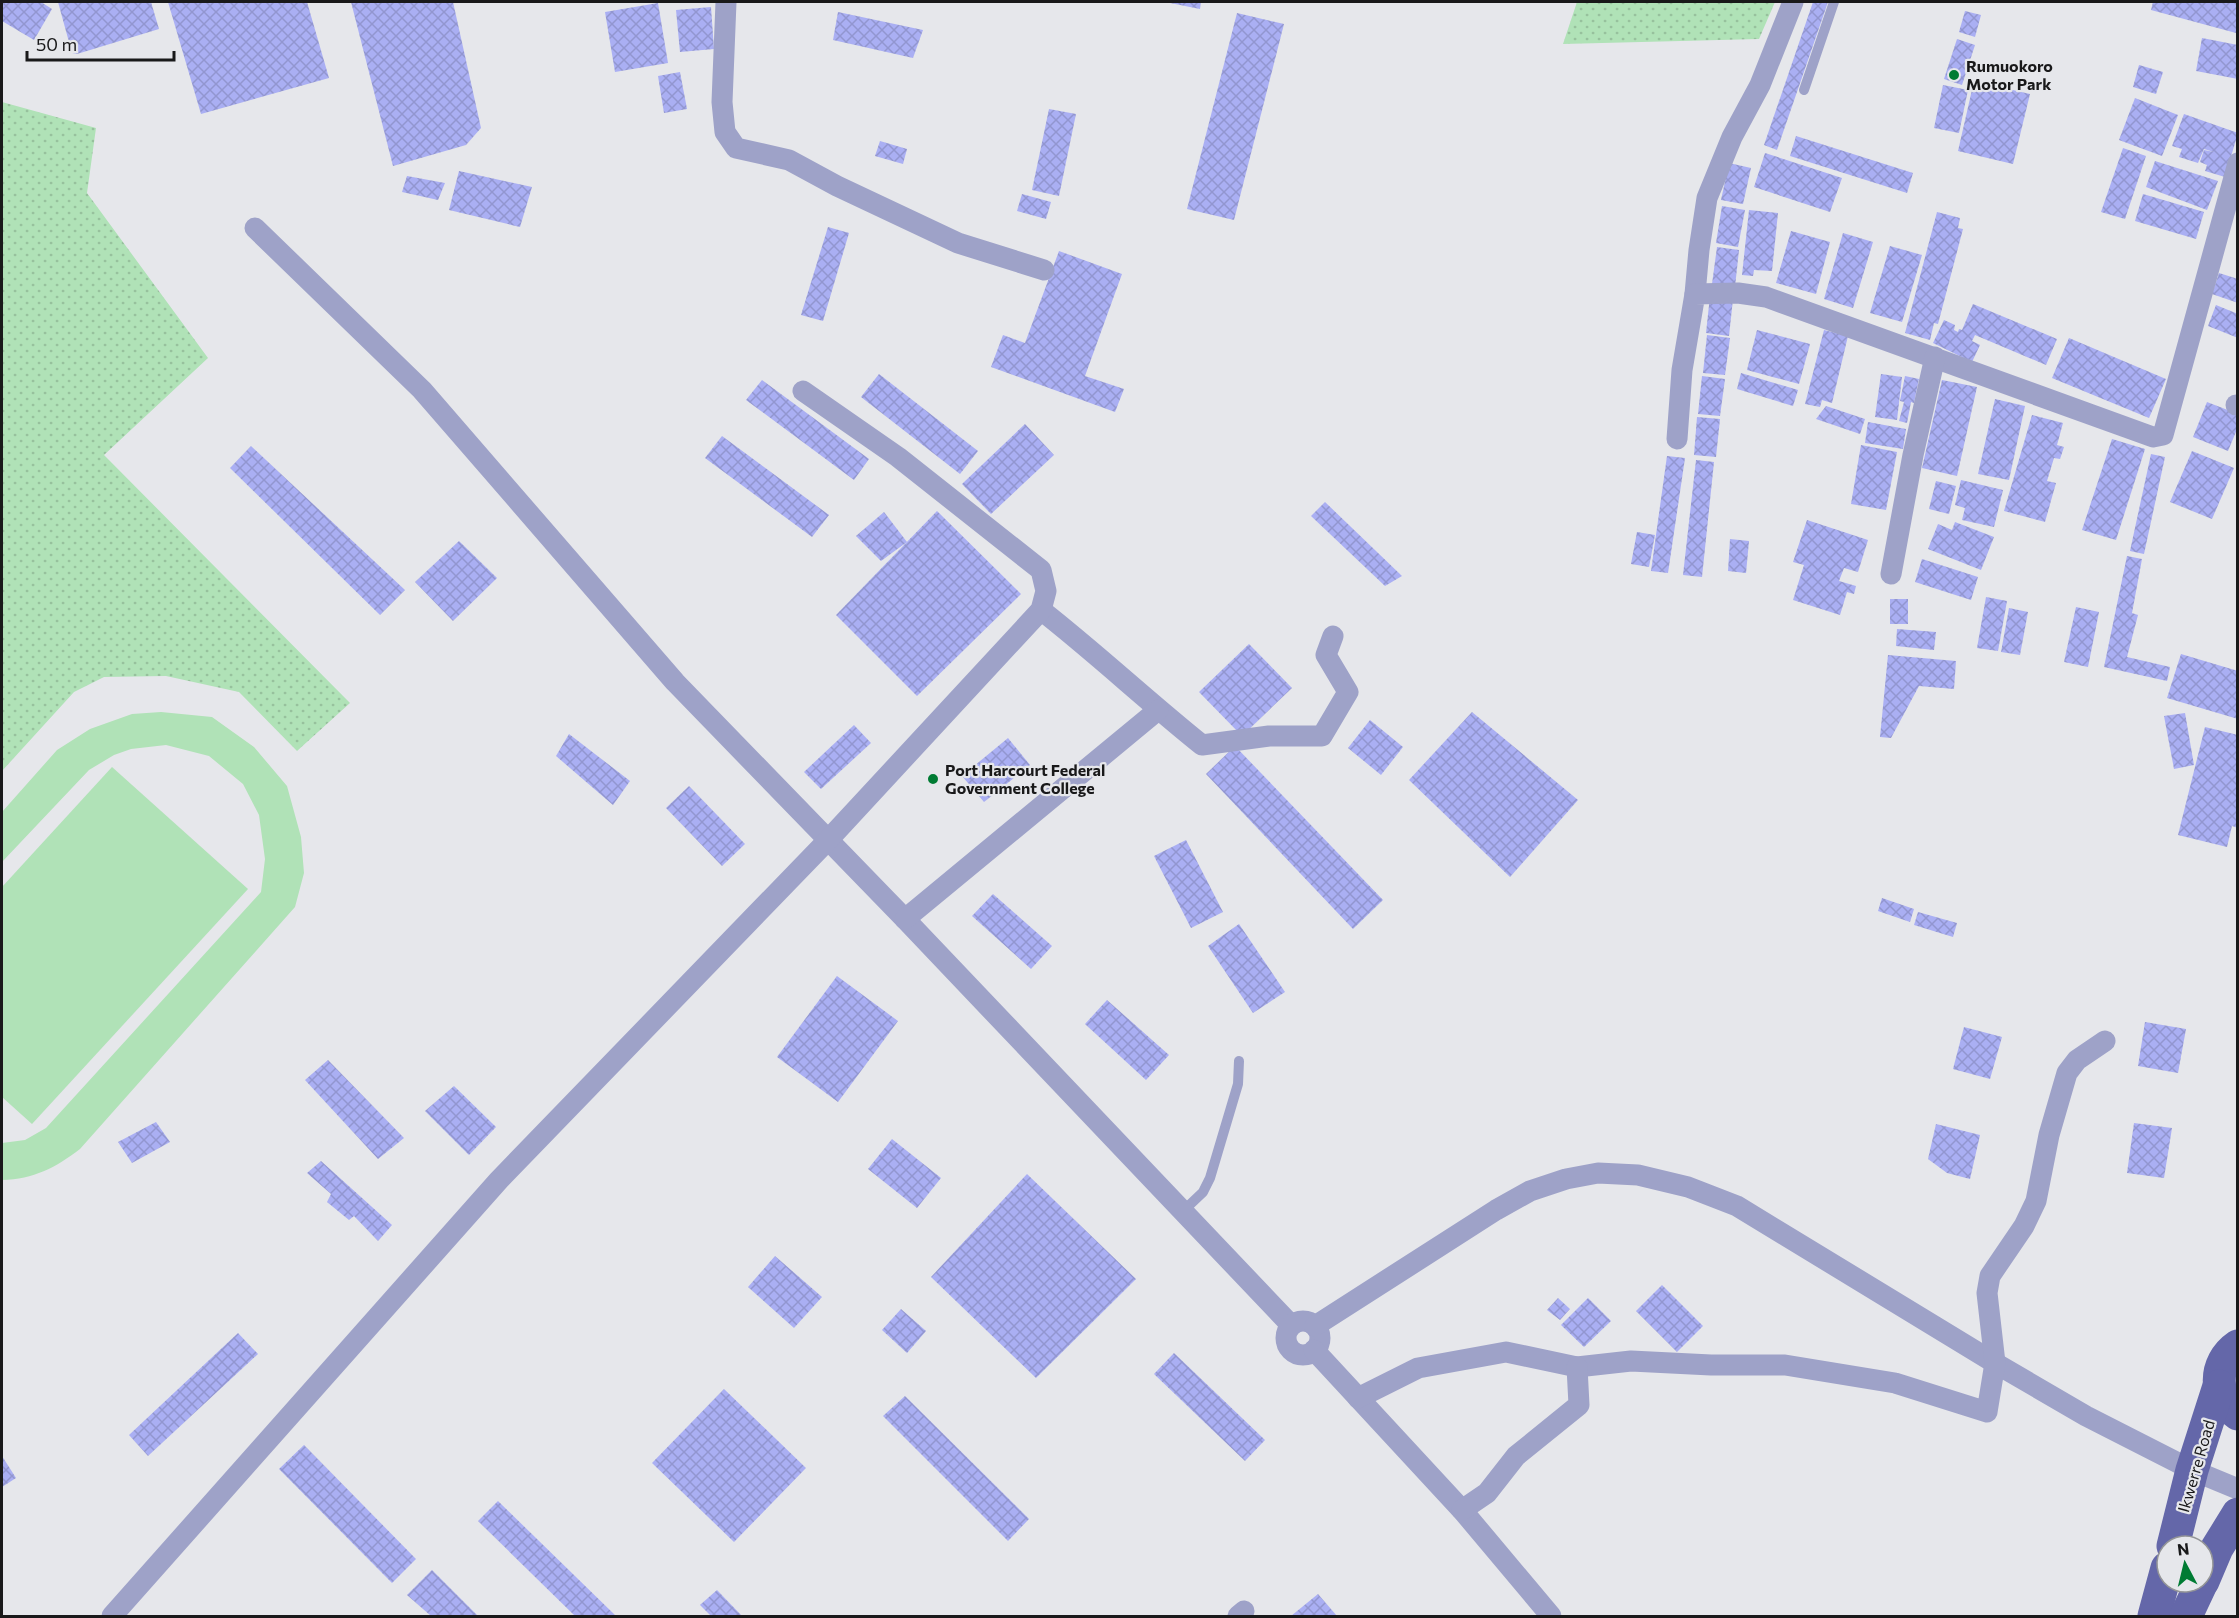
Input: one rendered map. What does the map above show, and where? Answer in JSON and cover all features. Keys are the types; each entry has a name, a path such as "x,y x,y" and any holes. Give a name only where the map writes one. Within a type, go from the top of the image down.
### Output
{"main road":[{"name":"Ikwerre Road","path":"2176,1534 2192,1470 2219,1386 2221,1368 2235,1345"},
{"path":"2219,1386 2223,1400 2238,1414"},
{"path":"2215,1553 2238,1514"},
{"path":"2154,1617 2160,1594"},
{"path":"2186,1617 2197,1594"}],"street":[{"path":"726,2 722,102 725,132 736,148 789,160 837,186 958,243 1044,270"},
{"path":"1677,439 1682,370 1695,294 1707,198 1732,137 1760,85 1792,2"},
{"path":"1695,294 1738,293 1766,297 2152,437 2163,435 2238,163"},
{"path":"255,228 422,390 675,682 829,839 1291,1325"},
{"path":"1891,574 1913,455 1935,357"},
{"path":"112,1617 499,1180 829,839 1041,610 1046,591 1041,570 898,457 803,391"},
{"path":"1041,610 1090,648 1158,710 1202,745 1269,736 1322,736 1348,692 1326,655 1333,636"},
{"path":"905,919 1158,710"},
{"path":"1358,1398 1418,1368 1506,1352 1577,1367 1631,1361 1712,1365 1785,1365 1895,1383 1987,1412 1995,1363 1987,1293 1990,1276 2024,1226 2036,1201 2049,1135 2067,1073 2077,1060 2105,1041"},
{"path":"1315,1326 1496,1210 1530,1191 1566,1179 1598,1173 1638,1175 1688,1187 1737,1206 2086,1416 2192,1470 2238,1489"},
{"path":"1303,1320 1315,1326 1320,1338 1314,1350 1302,1355 1290,1349 1285,1337 1291,1325 1303,1320"},
{"path":"1314,1350 1462,1510 1551,1617"},
{"path":"1462,1510 1487,1493 1516,1456 1579,1405 1577,1367"}],"lane":[{"path":"1804,90 1834,2"},
{"path":"1183,1211 1203,1192 1210,1178 1238,1084 1239,1061"}],"green space":[{"path":"1577,2 1775,2 1759,39 1563,44"},
{"path":"2,102 96,128 87,193 208,358 104,455 350,703 297,751 239,692 166,676 104,677 74,692 2,771"},
{"path":"161,712 212,717 254,747 287,786 301,837 304,873 295,907 80,1149 62,1162 34,1175 2,1180 2,1143 25,1140 46,1128 261,892 265,859 259,815 243,784 209,756 166,745 131,749 114,755 89,770 2,862 2,812 57,750 90,729 132,714"},
{"path":"112,767 248,889 32,1124 2,1097 2,887"}],"building":[{"path":"2,2 41,2 52,9 34,40 2,21"},
{"path":"58,2 151,2 159,29 77,54 72,53"},
{"path":"168,2 307,2 329,78 201,114"},
{"path":"351,2 453,2 481,128 466,145 393,166"},
{"path":"1165,2 1201,2 1200,9"},
{"path":"1813,2 1828,2 1777,150 1764,145"},
{"path":"2153,2 2238,2 2236,33 2151,10"},
{"path":"658,3 668,63 615,72 605,12"},
{"path":"711,7 714,49 680,52 676,10"},
{"path":"1965,11 1981,15 1975,37 1959,32"},
{"path":"838,12 923,30 913,58 833,40"},
{"path":"1237,13 1284,24 1234,220 1187,209"},
{"path":"2202,38 2238,45 2238,79 2196,71"},
{"path":"1957,39 1975,45 1962,85 1944,79"},
{"path":"2139,65 2163,72 2156,94 2133,87"},
{"path":"680,72 687,109 664,113 658,76"},
{"path":"1974,81 2030,94 2013,164 1958,151"},
{"path":"1943,85 1968,90 1959,133 1934,128"},
{"path":"2135,98 2178,115 2162,156 2119,140"},
{"path":"1049,109 1076,114 1059,196 1032,190"},
{"path":"2184,114 2238,133 2225,177 2205,171 2207,165 2200,162 2204,150 2214,152 2204,149 2206,144 2198,163 2179,157 2182,149 2172,146"},
{"path":"1796,136 1913,173 1907,193 1790,156"},
{"path":"880,141 907,149 903,164 875,156"},
{"path":"2123,148 2146,156 2125,219 2101,212"},
{"path":"1765,153 1842,178 1830,212 1754,187"},
{"path":"2155,161 2218,181 2207,210 2146,187"},
{"path":"1729,163 1751,168 1743,204 1721,200"},
{"path":"459,171 532,187 520,227 449,210"},
{"path":"407,176 445,183 438,200 402,192"},
{"path":"1022,194 1051,202 1046,219 1017,211"},
{"path":"2143,194 2204,212 2196,239 2135,221"},
{"path":"1722,206 1745,210 1738,247 1716,243"},
{"path":"1749,210 1778,213 1772,271 1754,270 1753,276 1742,275"},
{"path":"1937,212 1960,218 1958,228 1963,229 1938,324 1934,323 1930,340 1905,333"},
{"path":"828,227 849,233 823,321 801,315"},
{"path":"1791,231 1830,242 1816,294 1776,283"},
{"path":"1843,233 1873,242 1853,308 1824,299"},
{"path":"1890,246 1922,255 1902,322 1870,313"},
{"path":"1717,247 1739,250 1735,287 1712,284"},
{"path":"1059,251 1122,274 1085,376 1124,389 1115,412 991,367 1003,335 1025,343"},
{"path":"2219,273 2238,279 2238,303 2212,294"},
{"path":"1710,296 1733,299 1729,336 1706,333"},
{"path":"1973,304 2057,339 2046,365 1975,335 1972,341 1980,345 1972,362 1933,343 1944,320 1955,325 1954,330 1958,332 1959,329 1962,330"},
{"path":"2216,305 2238,314 2238,338 2208,326"},
{"path":"1757,330 1810,344 1799,384 1747,370"},
{"path":"1824,330 1848,336 1832,403 1822,400 1820,407 1805,404"},
{"path":"1707,335 1730,338 1725,375 1703,373"},
{"path":"2069,338 2166,379 2149,418 2052,378"},
{"path":"1741,373 1798,390 1793,406 1737,389"},
{"path":"879,374 978,451 960,474 861,397"},
{"path":"1881,374 1902,377 1897,420 1875,417"},
{"path":"1702,376 1725,379 1720,416 1698,414"},
{"path":"1905,376 1919,379 1907,423 1899,421 1904,402 1900,401"},
{"path":"762,380 869,459 854,480 746,400"},
{"path":"1942,380 1977,387 1957,476 1922,468"},
{"path":"1995,399 2025,406 2009,480 1978,474"},
{"path":"2207,402 2238,414 2238,427 2228,451 2193,437"},
{"path":"1826,406 1865,419 1860,434 1816,419"},
{"path":"2032,415 2063,423 2057,445 2064,447 2060,459 2054,458 2047,481 2056,483 2045,522 2004,511"},
{"path":"1697,417 1720,419 1716,457 1694,455"},
{"path":"1868,422 1906,429 1903,449 1865,443"},
{"path":"1025,424 1054,455 991,514 962,484"},
{"path":"722,436 829,515 812,537 705,458"},
{"path":"2112,439 2145,449 2116,540 2082,530"},
{"path":"1861,445 1897,452 1886,510 1851,504"},
{"path":"251,446 405,590 380,615 230,468"},
{"path":"2192,451 2234,468 2212,519 2170,502"},
{"path":"2151,454 2165,457 2144,554 2130,551"},
{"path":"1667,456 1685,458 1668,573 1651,571"},
{"path":"1696,460 1714,462 1702,577 1683,575"},
{"path":"1961,480 2003,490 1994,527 1962,520 1965,508 1955,505"},
{"path":"1936,481 1956,486 1949,514 1929,509"},
{"path":"1325,502 1402,576 1385,586 1311,516"},
{"path":"937,511 1021,594 917,696 836,615"},
{"path":"884,512 907,542 881,561 856,536"},
{"path":"1807,520 1868,540 1858,572 1844,568 1839,581 1856,586 1854,594 1847,592 1840,615 1793,600 1804,565 1793,562"},
{"path":"1955,522 1994,537 1981,570 1928,549 1938,524 1952,530"},
{"path":"1637,532 1655,535 1649,567 1631,564"},
{"path":"1730,539 1749,541 1746,573 1728,571"},
{"path":"459,541 497,578 453,621 415,582"},
{"path":"2127,556 2142,559 2132,613 2138,615 2127,657 2170,667 2167,681 2104,667"},
{"path":"1922,559 1978,577 1971,600 1915,582"},
{"path":"1986,597 2007,601 1998,651 1977,648"},
{"path":"1890,599 1908,599 1908,624 1890,624"},
{"path":"2076,607 2099,612 2088,667 2064,662"},
{"path":"2009,608 2028,612 2020,655 2001,652"},
{"path":"1897,629 1936,632 1934,650 1896,646"},
{"path":"1249,644 1292,688 1242,736 1199,692"},
{"path":"2181,654 2238,671 2238,719 2167,698"},
{"path":"1888,655 1956,661 1954,689 1919,686 1891,738 1880,737"},
{"path":"1472,712 1578,800 1510,877 1409,780"},
{"path":"2185,713 2194,765 2174,769 2164,716"},
{"path":"1370,720 1403,747 1381,775 1348,748"},
{"path":"854,725 871,743 821,789 804,772"},
{"path":"2205,727 2238,735 2238,828 2232,826 2227,847 2178,835"},
{"path":"569,734 630,781 613,805 556,756"},
{"path":"1008,738 1030,765 984,802 962,776"},
{"path":"1235,746 1383,900 1353,929 1206,774"},
{"path":"689,786 745,844 722,866 666,808"},
{"path":"1186,840 1223,912 1191,928 1154,856"},
{"path":"993,894 1052,946 1031,969 972,916"},
{"path":"1882,898 1914,909 1910,922 1878,911"},
{"path":"1918,912 1957,923 1953,937 1914,925"},
{"path":"1239,924 1285,992 1253,1013 1208,946"},
{"path":"837,976 898,1021 838,1102 777,1057"},
{"path":"1107,1000 1169,1055 1146,1080 1085,1024"},
{"path":"2145,1022 2186,1029 2178,1073 2138,1066"},
{"path":"1964,1027 2002,1037 1990,1079 1953,1069"},
{"path":"328,1060 404,1138 378,1159 305,1080"},
{"path":"454,1086 496,1127 469,1155 425,1111"},
{"path":"156,1122 170,1142 132,1163 118,1142"},
{"path":"2134,1123 2172,1128 2164,1178 2127,1173"},
{"path":"1936,1124 1980,1135 1970,1179 1947,1173 1928,1159"},
{"path":"892,1139 941,1178 917,1208 868,1169"},
{"path":"321,1161 392,1225 378,1241 354,1216 349,1220 327,1202 331,1194 307,1173"},
{"path":"1027,1174 1136,1279 1036,1378 931,1277"},
{"path":"775,1256 822,1297 794,1328 748,1287"},
{"path":"1662,1285 1703,1326 1677,1352 1636,1311"},
{"path":"1558,1298 1570,1309 1560,1320 1547,1310"},
{"path":"1588,1298 1611,1321 1584,1347 1561,1325"},
{"path":"901,1309 926,1331 907,1353 882,1330"},
{"path":"238,1333 258,1354 148,1456 129,1435"},
{"path":"1174,1353 1265,1440 1245,1461 1154,1374"},
{"path":"724,1389 806,1468 734,1542 652,1463"},
{"path":"905,1396 1029,1519 1008,1541 883,1416"},
{"path":"304,1445 416,1559 392,1583 279,1469"},
{"path":"2,1456 16,1478 2,1487"},
{"path":"498,1501 616,1616 575,1616 478,1521"},
{"path":"432,1570 478,1616 431,1616 407,1595"},
{"path":"717,1590 742,1616 711,1616 700,1605"},
{"path":"1318,1594 1337,1616 1291,1616"}],"place":[{"name":"Rumuokoro Motor Park","path":"1954,75"},
{"name":"Port Harcourt Federal Government College","path":"933,779"}]}
